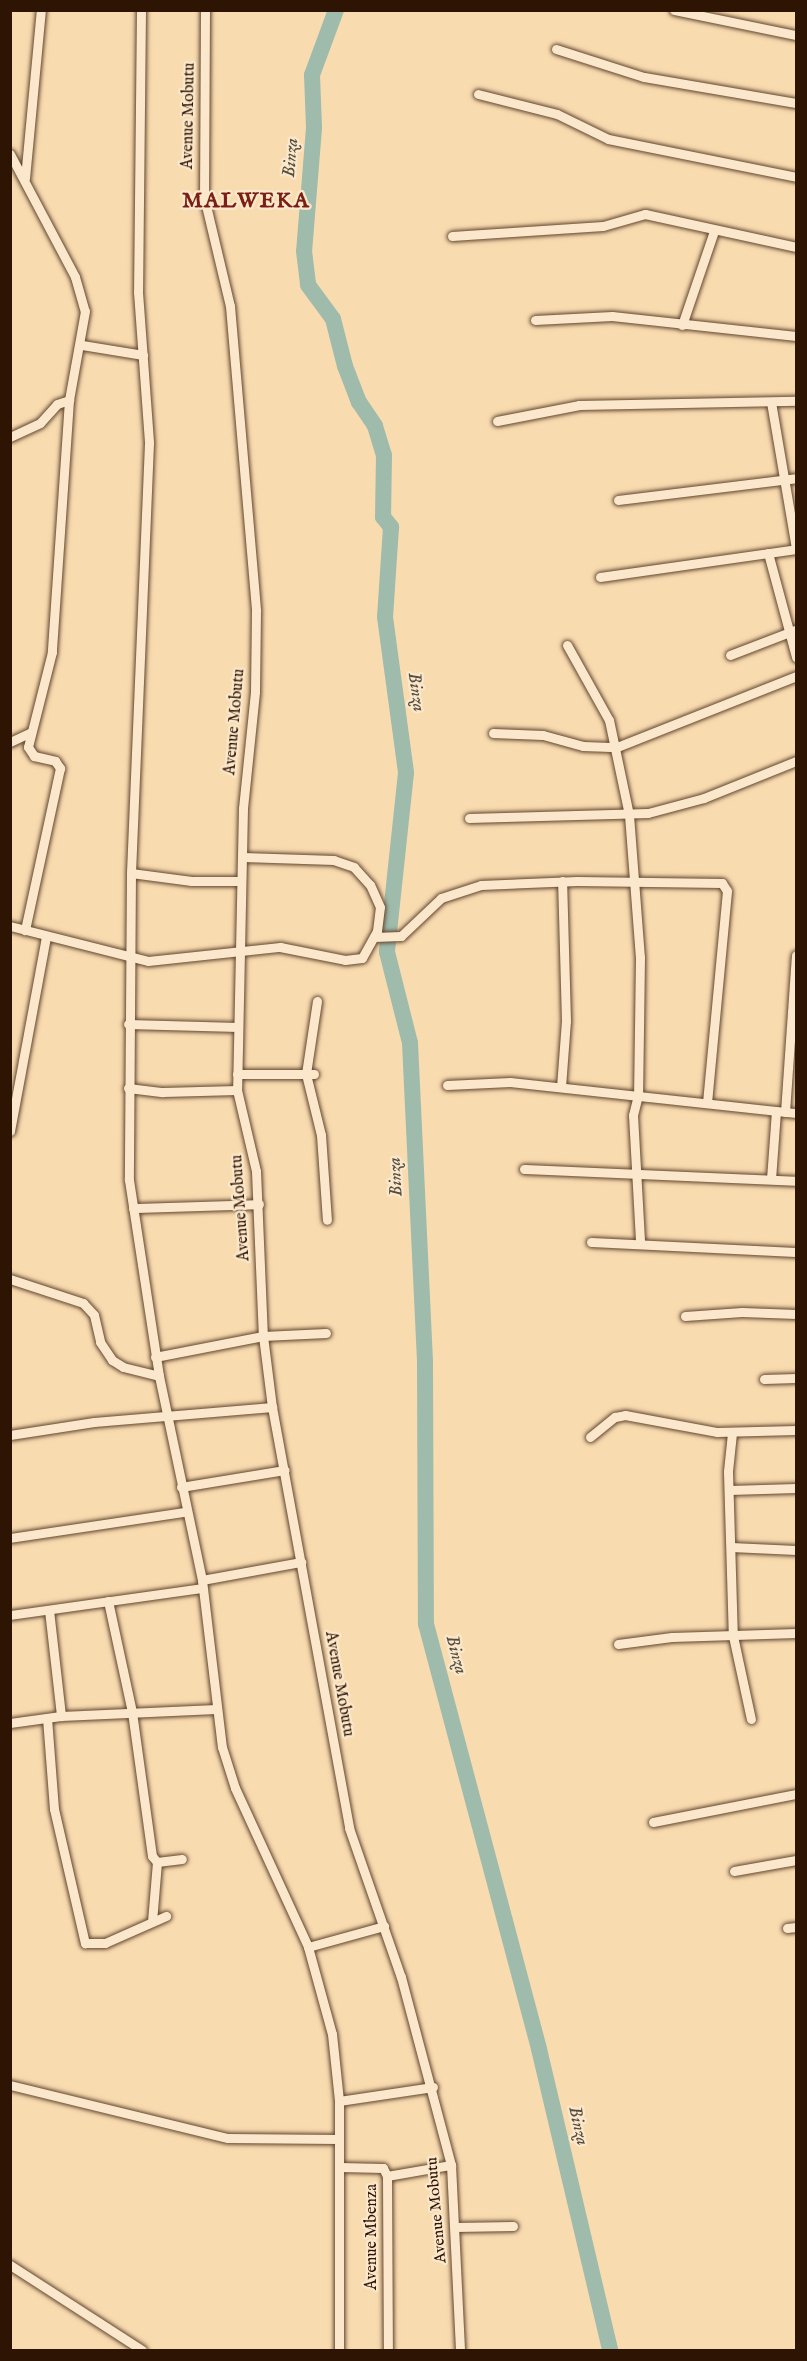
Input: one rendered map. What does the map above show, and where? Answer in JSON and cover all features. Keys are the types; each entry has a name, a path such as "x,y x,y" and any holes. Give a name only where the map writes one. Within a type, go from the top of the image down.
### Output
{"street":[{"path":"25,178 41,10"},
{"path":"141,10 138,292 148,469 131,873 127,1137 134,1208 155,1357 202,1584 222,1747 235,1788 308,1947 332,2034 339,2101 339,2350"},
{"name":"Avenue Mobutu","path":"205,10 204,197 230,306 256,611 255,692 243,808 243,858 240,881 237,1090 254,1153 259,1204 263,1336 272,1407 349,1828 384,1926 433,2087 451,2165 456,2227 460,2350"},
{"path":"674,10 796,35"},
{"path":"556,49 644,77 796,103"},
{"path":"478,94 557,114 608,139 796,177"},
{"path":"10,154 25,178 75,277 85,311 82,345 69,400 55,625 46,681 31,732 30,752 55,761 60,768 25,930"},
{"path":"452,236 603,226 645,214 714,231 796,247"},
{"path":"682,325 714,231"},
{"path":"535,320 597,315 796,336"},
{"path":"82,345 143,355"},
{"path":"10,437 39,423 57,404 69,400"},
{"path":"497,421 579,405 796,401"},
{"path":"600,577 796,549 771,402"},
{"path":"618,500 796,478"},
{"path":"768,553 794,631 796,657"},
{"path":"730,655 794,631"},
{"path":"567,645 602,703 616,747 629,815 640,957 638,1095 633,1115 640,1242"},
{"path":"493,733 543,735 583,746 616,747 796,676"},
{"path":"10,742 31,732"},
{"path":"469,818 629,815 685,805 796,761"},
{"path":"10,926 131,959 180,960 280,947 353,961 362,958 377,938 380,907 370,885 354,867 334,860 243,858"},
{"path":"131,873 191,880 240,881"},
{"path":"377,938 392,939 401,936 432,905 453,892 482,885 562,881 635,884 717,882 727,888 707,1101"},
{"path":"561,1087 566,1021 562,881"},
{"path":"10,1131 45,936"},
{"path":"771,1179 796,955"},
{"path":"317,1001 310,1074 321,1135 327,1220"},
{"path":"128,1024 238,1027"},
{"path":"237,1074 310,1074"},
{"path":"447,1085 510,1082 707,1101 796,1113"},
{"path":"128,1088 163,1092 237,1090"},
{"path":"524,1169 796,1181"},
{"path":"134,1208 259,1204"},
{"path":"591,1242 640,1242 796,1252"},
{"path":"10,1279 83,1303 94,1314 100,1342 112,1360 123,1367 159,1376"},
{"path":"685,1316 742,1312 796,1314"},
{"path":"155,1357 263,1336 326,1334"},
{"path":"764,1379 796,1378"},
{"path":"10,1436 166,1416 272,1407"},
{"path":"590,1437 615,1418 625,1415 732,1433 796,1430"},
{"path":"732,1433 729,1490 733,1636 751,1719"},
{"path":"181,1487 285,1470"},
{"path":"729,1490 796,1488"},
{"path":"10,1538 186,1512"},
{"path":"732,1547 796,1551"},
{"path":"10,1615 202,1584 301,1562"},
{"path":"108,1601 132,1713 152,1856 157,1862 152,1922"},
{"path":"48,1610 61,1716"},
{"path":"618,1644 672,1637 796,1634"},
{"path":"10,1723 61,1716 216,1709"},
{"path":"46,1718 54,1809 82,1937 89,1945 96,1946 166,1916"},
{"path":"653,1822 796,1794"},
{"path":"157,1862 182,1859"},
{"path":"734,1871 796,1860"},
{"path":"308,1947 384,1926"},
{"path":"10,2085 228,2138 338,2139"},
{"path":"339,2101 433,2087"},
{"path":"387,2176 451,2165"},
{"name":"Avenue Mbenza","path":"340,2167 378,2168 387,2176 388,2350"},
{"path":"456,2227 513,2226"},
{"path":"10,2265 142,2350"}],"waterway":[{"name":"Binza","path":"336,10 312,75 314,128 304,251 308,285 333,319 345,366 359,402 375,426 384,455 383,517 391,527 385,617 406,773 387,952 410,1043 425,1363 426,1624 539,2049 610,2350"}],"district":[{"name":"MALWEKA","path":"246,202"}]}
